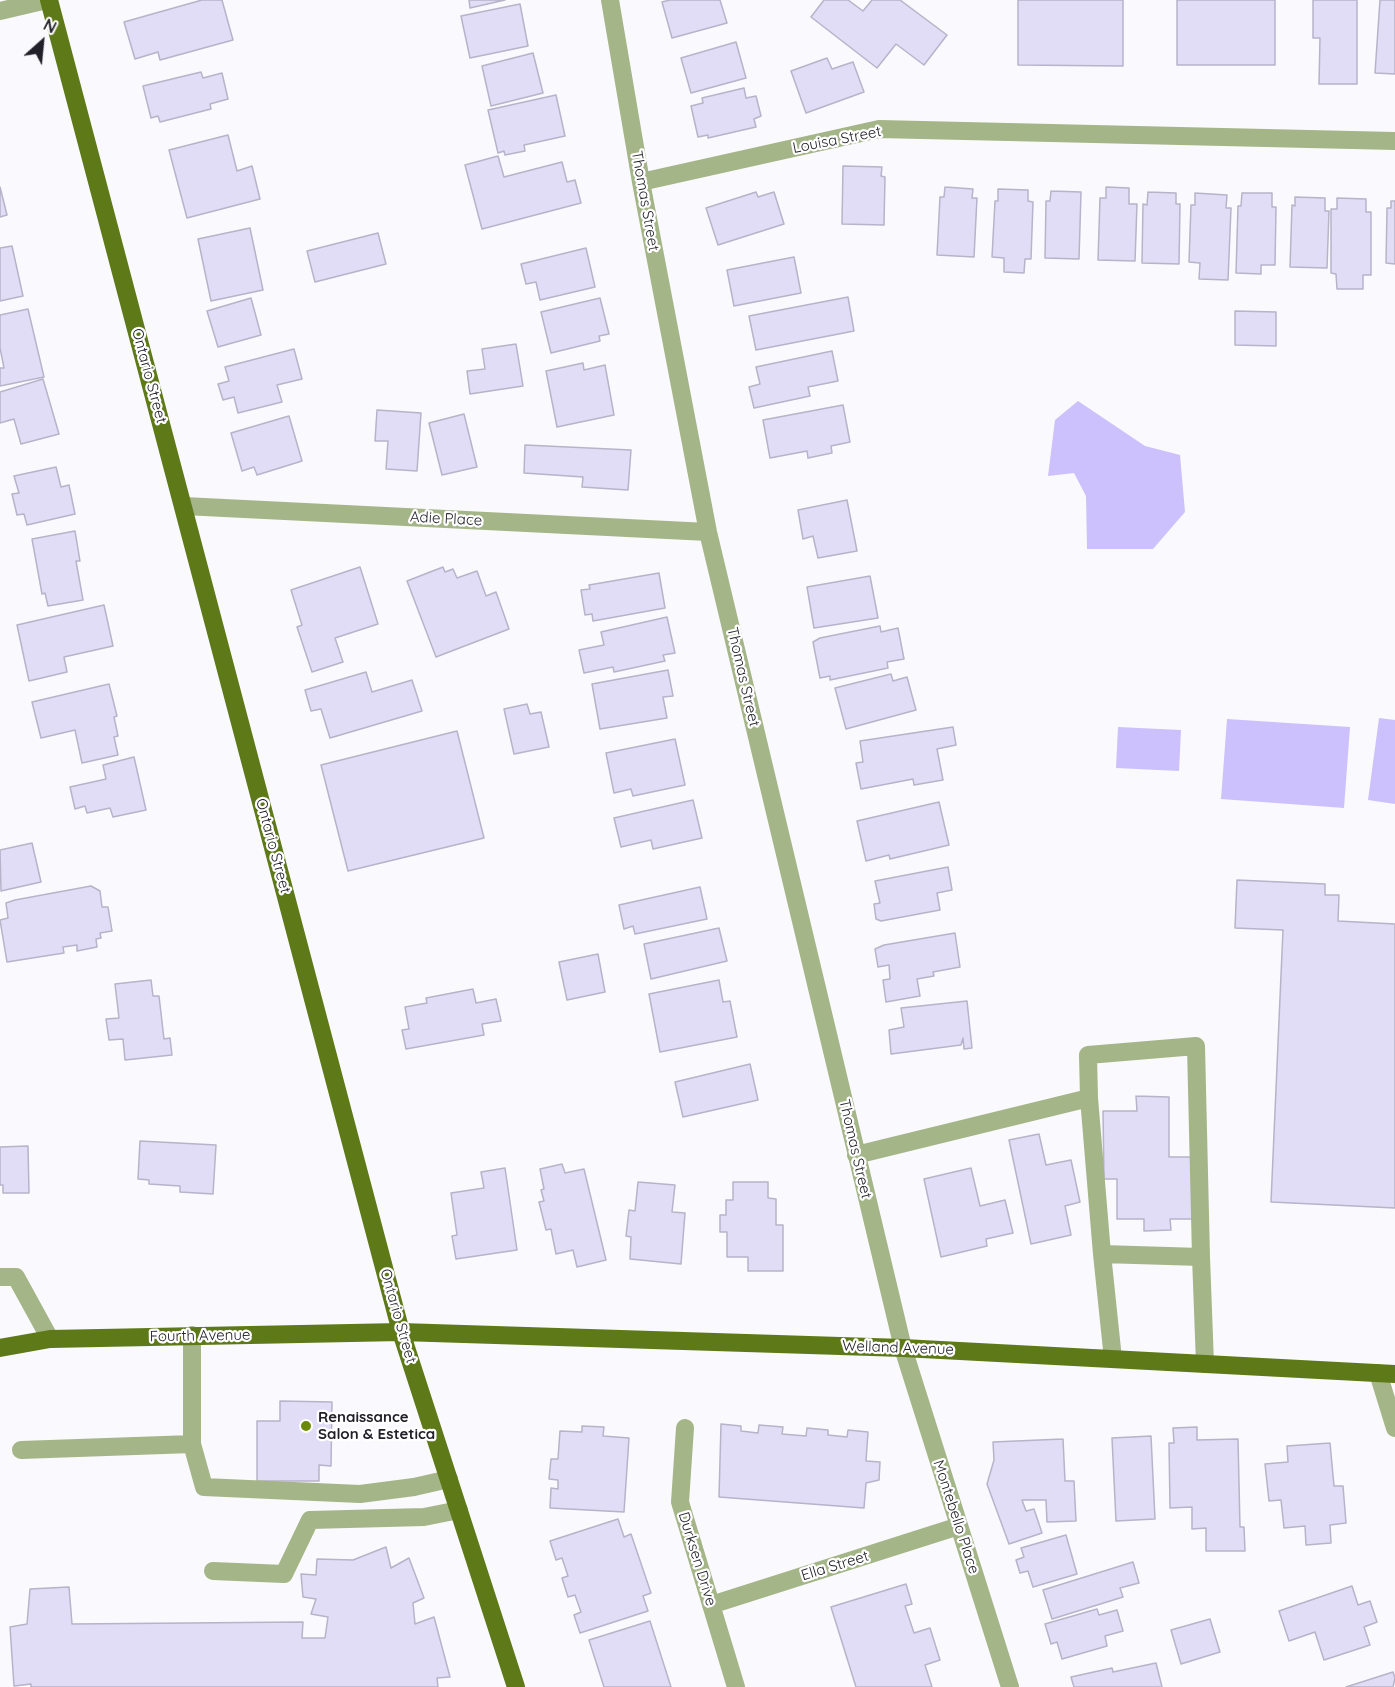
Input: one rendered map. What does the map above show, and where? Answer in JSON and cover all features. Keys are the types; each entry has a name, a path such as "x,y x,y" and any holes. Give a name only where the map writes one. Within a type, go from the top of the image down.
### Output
{"main road":[{"name":"Ontario Street","path":"48,0 184,506 401,1332 516,1687"},
{"name":"Fourth Avenue","path":"0,1348 50,1339 401,1332"},
{"name":"Welland Avenue","path":"401,1332 903,1348 1386,1374"}],"street":[{"path":"0,11 48,0"},
{"name":"Thomas Street","path":"610,0 641,182 708,532 903,1348"},
{"name":"Louisa Street","path":"641,182 879,129 1395,141"},
{"name":"Adie Place","path":"184,506 708,532"},
{"path":"1113,1359 1089,1098 1088,1055 1196,1046 1205,1364"},
{"path":"856,1155 1089,1098"},
{"path":"1102,1254 1201,1257"},
{"path":"0,1277 15,1277 50,1339"},
{"path":"192,1335 192,1444 204,1487 360,1494 414,1487 449,1479"},
{"name":"Montebello Place","path":"903,1348 1010,1687"},
{"path":"1386,1374 1395,1428"},
{"name":"Durksen Drive","path":"685,1428 680,1502 736,1687"},
{"path":"21,1450 192,1444"},
{"path":"213,1571 284,1574 310,1520 424,1516 459,1510"},
{"name":"Ella Street","path":"711,1605 959,1526"}],"shaded area":[{"path":"1078,401 1145,446 1180,455 1185,512 1153,549 1087,549 1086,496 1074,473 1048,476 1055,420"},
{"path":"1379,718 1395,720 1395,804 1368,800"},
{"path":"1227,719 1350,727 1344,808 1221,799"},
{"path":"1118,727 1181,730 1179,771 1116,768"}],"building":[{"path":"202,0 222,0 233,40 160,60 158,52 135,59 124,22"},
{"path":"469,0 505,0 470,8"},
{"path":"720,0 727,23 672,38 662,2"},
{"path":"824,0 848,0 863,11 872,0 900,0 947,35 924,65 896,44 877,68 811,17"},
{"path":"1018,0 1123,0 1123,66 1018,65"},
{"path":"1177,0 1275,0 1275,65 1177,65"},
{"path":"1313,0 1357,0 1357,84 1319,84 1320,38 1313,38"},
{"path":"1380,0 1395,0 1395,74 1375,73"},
{"path":"520,4 528,46 470,58 461,16"},
{"path":"736,42 746,78 691,93 681,58"},
{"path":"533,53 543,93 491,106 482,66"},
{"path":"827,58 832,69 853,62 864,92 806,113 791,71"},
{"path":"201,72 203,78 222,73 228,99 210,104 211,109 160,122 158,116 151,118 143,86"},
{"path":"744,88 746,98 756,96 761,116 754,119 756,127 708,138 708,135 698,137 691,106 703,103 702,98"},
{"path":"556,95 565,136 524,145 525,151 505,155 504,151 498,153 488,110"},
{"path":"228,135 237,171 252,166 260,199 187,218 169,150"},
{"path":"498,156 504,177 562,162 567,182 575,180 581,203 482,229 465,165"},
{"path":"843,166 882,167 881,176 885,177 884,225 842,224"},
{"path":"0,187 7,215 0,217"},
{"path":"945,187 973,189 972,198 977,198 974,257 937,255 940,197 944,197"},
{"path":"1106,187 1129,188 1129,204 1137,204 1135,261 1098,260 1100,198 1106,198"},
{"path":"998,189 1028,190 1028,201 1033,202 1031,259 1025,259 1024,273 1004,272 1004,258 992,257 995,201 998,201"},
{"path":"1051,191 1081,192 1079,259 1045,258 1046,201 1050,201"},
{"path":"756,192 758,197 774,192 784,224 718,245 706,208"},
{"path":"1148,192 1176,193 1176,204 1180,204 1179,264 1142,263 1143,204 1147,205"},
{"path":"1195,193 1227,195 1226,208 1231,208 1228,280 1199,279 1200,263 1189,262 1191,205 1195,205"},
{"path":"1242,193 1272,193 1272,207 1276,207 1275,265 1261,265 1261,274 1236,273 1238,206 1241,206"},
{"path":"1295,197 1325,198 1325,211 1329,211 1327,268 1290,267 1292,205 1295,206"},
{"path":"1337,198 1366,199 1366,212 1371,212 1371,275 1363,275 1363,289 1337,289 1336,274 1331,273 1331,209 1337,209"},
{"path":"1391,201 1395,201 1395,264 1386,263 1387,208 1391,208"},
{"path":"250,228 263,290 211,301 198,239"},
{"path":"378,233 386,264 315,282 307,251"},
{"path":"12,246 23,296 0,301 0,248"},
{"path":"586,248 595,287 540,300 536,282 526,284 521,264"},
{"path":"794,257 801,293 734,306 727,270"},
{"path":"848,297 854,331 756,350 749,316"},
{"path":"251,298 261,335 218,347 207,311"},
{"path":"600,298 609,334 599,336 600,341 551,353 541,312"},
{"path":"28,309 44,377 0,386 0,368 4,368 0,348 0,315"},
{"path":"1235,311 1276,312 1276,346 1235,345"},
{"path":"516,344 523,386 470,394 467,371 485,369 482,349"},
{"path":"294,349 302,379 277,385 282,402 238,413 234,397 223,400 218,384 229,381 225,367"},
{"path":"832,351 838,381 808,387 810,396 754,408 749,387 760,384 756,367"},
{"path":"583,363 584,370 605,365 614,415 557,427 546,371"},
{"path":"43,379 59,434 21,444 14,419 0,423 0,392"},
{"path":"843,405 850,442 831,446 832,453 808,458 807,451 770,458 763,420"},
{"path":"377,410 421,413 417,471 386,469 388,441 375,441"},
{"path":"464,414 477,467 442,475 429,423"},
{"path":"289,416 302,461 257,475 254,467 242,471 231,433"},
{"path":"525,445 631,450 628,490 582,487 583,477 524,473"},
{"path":"56,467 61,487 69,485 75,514 27,525 24,514 17,515 12,494 19,493 14,476"},
{"path":"847,500 857,551 818,558 813,536 803,539 798,510"},
{"path":"75,531 80,561 76,561 83,600 48,606 45,593 42,594 32,539"},
{"path":"360,567 378,624 335,638 343,662 312,672 297,627 302,625 291,590"},
{"path":"443,567 445,572 453,569 457,578 477,571 486,596 496,592 509,629 436,657 407,581"},
{"path":"659,573 665,608 593,621 592,614 585,615 581,590 590,589 589,585"},
{"path":"870,576 878,618 814,628 807,587"},
{"path":"104,605 113,646 64,657 67,672 29,681 17,625"},
{"path":"667,617 675,653 663,655 665,661 614,672 613,667 584,673 579,650 604,645 601,632"},
{"path":"880,626 881,632 898,628 904,659 887,662 888,668 830,680 830,676 820,678 813,642 820,638"},
{"path":"668,670 673,696 663,697 667,718 600,729 592,684"},
{"path":"366,672 372,692 412,680 422,711 330,738 321,709 311,711 305,690"},
{"path":"891,674 893,681 907,677 916,710 846,729 835,688"},
{"path":"109,684 117,716 114,717 118,736 114,737 118,755 82,763 75,730 41,738 32,702"},
{"path":"527,704 530,714 541,712 549,747 514,754 504,709"},
{"path":"953,727 956,745 937,749 943,780 914,785 913,779 861,789 856,763 863,762 860,741"},
{"path":"457,731 484,838 348,871 321,765"},
{"path":"675,739 685,785 633,796 631,789 614,793 606,753"},
{"path":"134,757 146,810 113,817 110,808 87,813 85,806 75,809 70,787 106,779 103,765"},
{"path":"693,800 702,838 653,849 651,840 621,847 614,818"},
{"path":"939,802 949,845 890,859 889,855 866,861 857,821"},
{"path":"32,843 41,882 1,891 0,850"},
{"path":"948,867 952,890 937,893 940,910 881,921 876,919 874,904 880,903 875,881"},
{"path":"1237,880 1325,884 1325,895 1339,895 1338,921 1395,924 1395,1208 1271,1202 1283,930 1235,928"},
{"path":"91,886 100,891 102,907 108,907 112,931 100,933 101,938 96,939 97,947 77,951 77,945 63,947 64,953 7,962 0,920 8,918 6,903"},
{"path":"700,887 707,919 635,934 633,926 624,929 619,905"},
{"path":"719,928 727,961 651,979 644,944"},
{"path":"955,933 960,967 933,972 934,976 917,979 920,996 886,1002 883,980 890,979 889,965 878,967 875,949 884,945"},
{"path":"598,954 605,992 567,1000 559,962"},
{"path":"151,980 153,996 159,996 164,1039 170,1038 172,1055 125,1060 123,1039 109,1040 106,1019 119,1018 115,984"},
{"path":"719,980 723,1002 730,1001 737,1037 660,1052 649,994"},
{"path":"473,989 476,1003 496,999 501,1021 482,1024 484,1035 406,1049 402,1030 409,1029 405,1007 427,1003 426,998"},
{"path":"967,1001 972,1048 964,1049 963,1038 961,1045 891,1054 889,1030 904,1027 901,1008"},
{"path":"750,1064 758,1100 683,1117 675,1082"},
{"path":"1136,1096 1169,1097 1169,1157 1192,1157 1192,1219 1170,1219 1171,1230 1144,1231 1144,1219 1117,1219 1117,1179 1104,1179 1103,1111 1137,1111"},
{"path":"1039,1134 1046,1165 1071,1160 1080,1202 1065,1206 1071,1235 1031,1244 1009,1140"},
{"path":"140,1141 216,1145 213,1194 180,1192 180,1186 149,1184 149,1180 138,1179"},
{"path":"28,1146 29,1193 3,1193 3,1185 0,1185 0,1147"},
{"path":"562,1164 565,1173 584,1169 606,1260 577,1267 573,1250 556,1254 551,1229 546,1230 539,1202 544,1201 540,1169"},
{"path":"505,1168 517,1250 456,1259 452,1236 457,1235 451,1193 484,1188 481,1172"},
{"path":"971,1168 980,1206 1005,1200 1013,1233 986,1239 987,1246 941,1257 924,1179"},
{"path":"638,1182 675,1185 672,1212 685,1213 681,1264 630,1259 631,1237 626,1236 629,1210 635,1211"},
{"path":"733,1182 768,1182 768,1198 776,1199 776,1225 783,1225 783,1271 748,1271 748,1257 727,1257 727,1232 720,1232 720,1215 726,1215 726,1200 733,1200"},
{"path":"280,1401 332,1402 331,1466 319,1465 319,1481 257,1481 257,1421 280,1421"},
{"path":"721,1424 741,1426 741,1431 758,1433 759,1425 783,1427 782,1434 806,1436 807,1428 828,1430 828,1435 847,1437 848,1430 868,1432 866,1461 880,1462 879,1480 866,1483 864,1508 719,1497"},
{"path":"582,1426 604,1427 603,1436 629,1438 624,1512 550,1508 551,1488 558,1489 558,1480 549,1479 551,1459 558,1459 560,1431 582,1432"},
{"path":"1197,1427 1197,1440 1238,1439 1240,1527 1244,1527 1245,1551 1206,1551 1206,1528 1192,1529 1192,1507 1170,1508 1169,1443 1174,1443 1173,1428"},
{"path":"1151,1436 1155,1519 1116,1521 1112,1438"},
{"path":"1063,1439 1065,1481 1074,1481 1076,1521 1047,1522 1046,1500 1022,1500 1026,1511 1034,1509 1042,1533 1009,1544 987,1484 994,1460 993,1442"},
{"path":"1330,1443 1334,1486 1343,1486 1346,1523 1330,1525 1331,1543 1306,1545 1305,1526 1284,1528 1281,1500 1269,1501 1265,1464 1288,1462 1287,1446"},
{"path":"618,1519 624,1537 631,1534 651,1593 643,1596 648,1611 580,1633 574,1615 581,1612 575,1595 568,1597 562,1578 568,1576 562,1558 556,1560 550,1541"},
{"path":"1066,1535 1077,1574 1033,1587 1028,1571 1020,1573 1016,1560 1024,1557 1021,1548"},
{"path":"386,1547 391,1568 409,1558 424,1598 413,1603 415,1624 434,1617 450,1677 437,1678 438,1687 31,1687 31,1684 14,1686 10,1627 27,1624 30,1589 69,1587 72,1624 303,1622 302,1638 325,1638 328,1617 311,1614 316,1599 303,1597 301,1574 316,1575 317,1559 353,1560"},
{"path":"1133,1562 1139,1583 1120,1588 1123,1597 1052,1619 1043,1590"},
{"path":"906,1584 912,1604 905,1606 914,1633 930,1628 940,1660 925,1665 932,1687 856,1687 831,1607"},
{"path":"1352,1586 1358,1605 1370,1601 1377,1622 1364,1627 1370,1645 1324,1660 1315,1632 1289,1641 1279,1611"},
{"path":"1097,1609 1099,1615 1117,1610 1123,1631 1105,1636 1107,1646 1062,1659 1057,1642 1051,1644 1045,1624"},
{"path":"1210,1619 1220,1652 1181,1664 1171,1630"},
{"path":"650,1621 671,1687 604,1687 589,1640"},
{"path":"1156,1663 1162,1687 1074,1687 1071,1677 1112,1668 1113,1672"},
{"path":"1393,1672 1395,1678 1393,1687 1346,1687"}],"place":[{"name":"Renaissance Salon & Estetica","path":"306,1426"}]}
